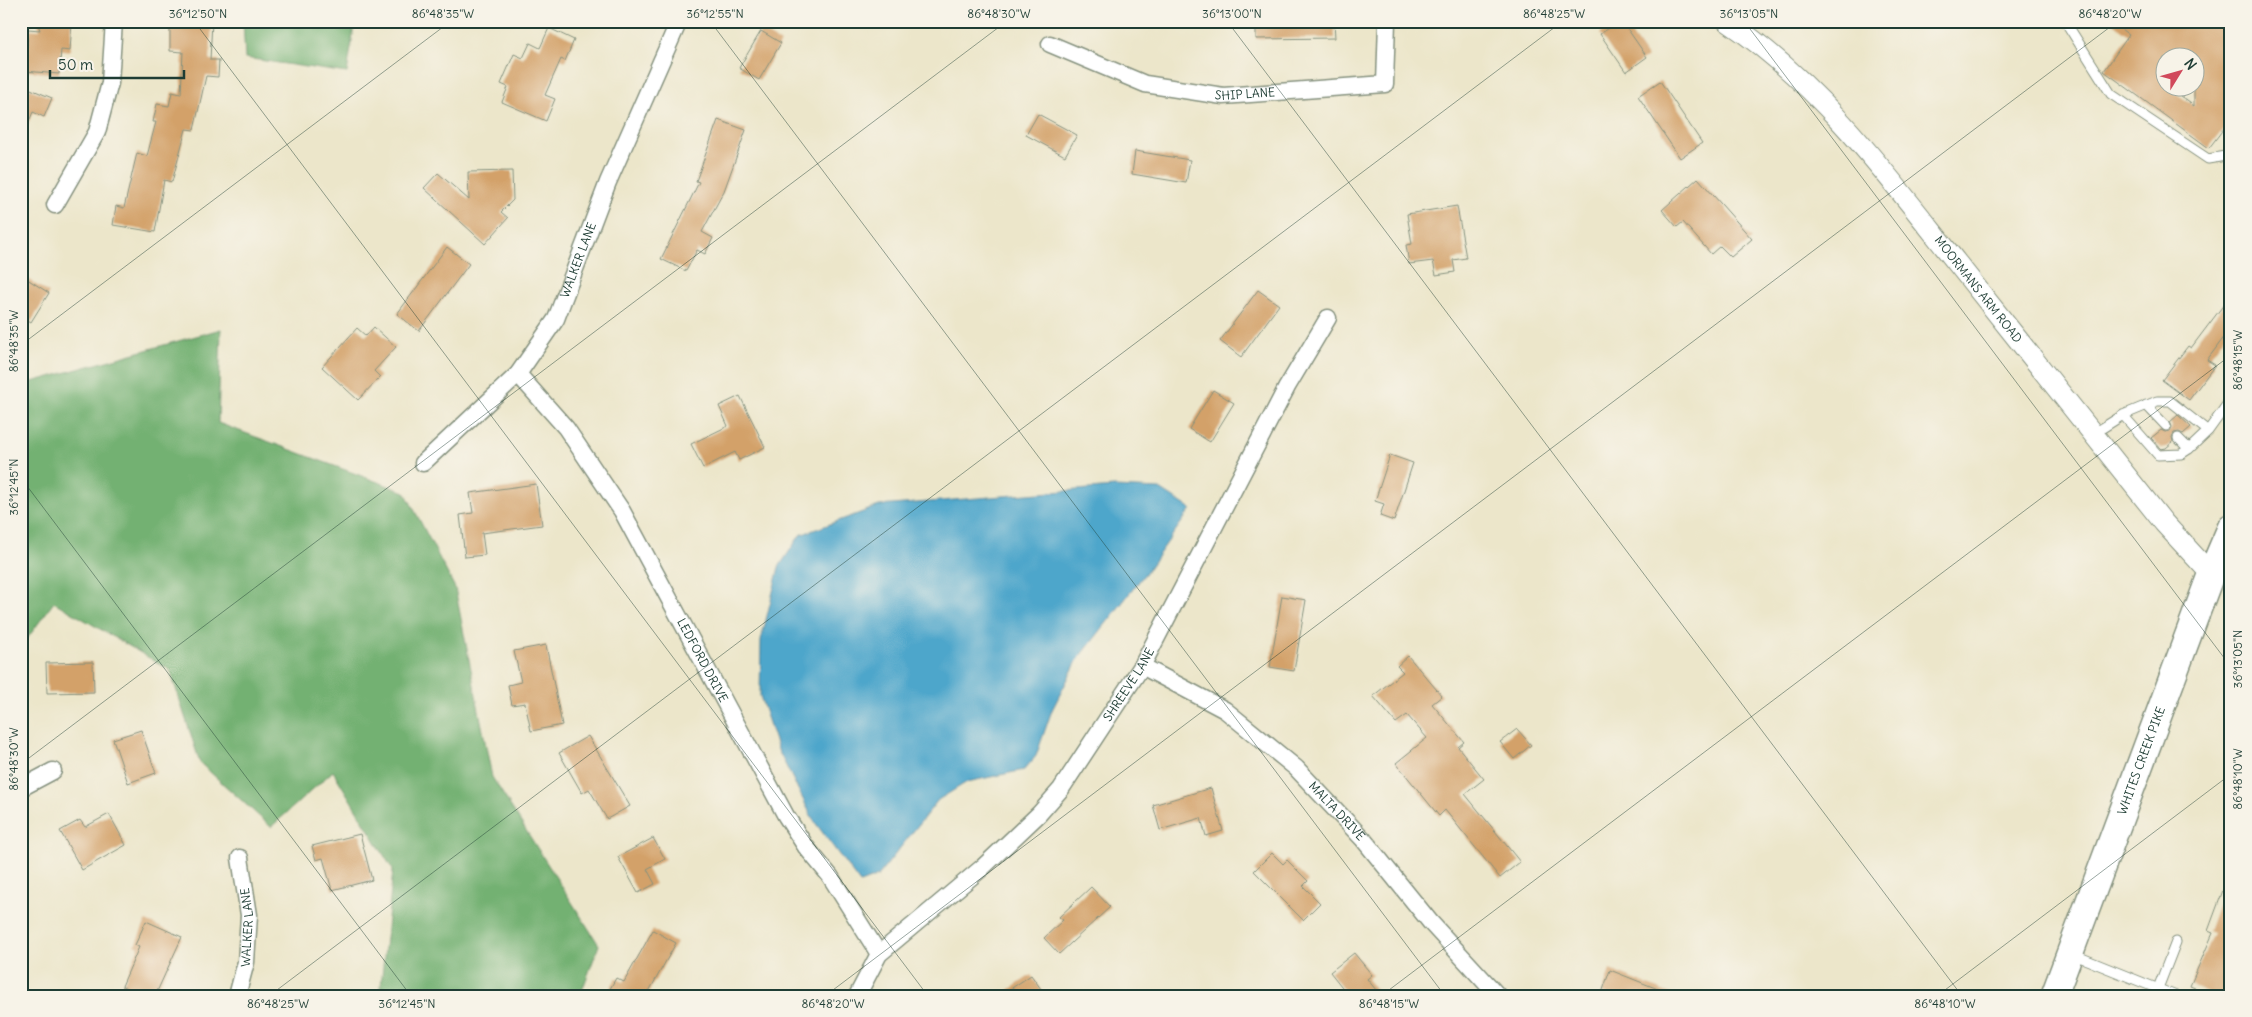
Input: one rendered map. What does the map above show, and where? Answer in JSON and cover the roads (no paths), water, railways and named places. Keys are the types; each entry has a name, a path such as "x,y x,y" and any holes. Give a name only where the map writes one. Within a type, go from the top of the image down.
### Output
{"main road":[{"name":"WHITES CREEK PIKE","path":"2054,996 2221,576 2231,527"}],"street":[{"path":"55,205 97,132 110,83 114,21"},
{"name":"WALKER LANE","path":"424,463 518,374 556,319 608,182 679,21"},
{"name":"SHIP LANE","path":"1050,44 1145,84 1223,96 1385,84 1387,21"},
{"name":"MOORMANS ARM ROAD","path":"1727,21 1754,40 1815,94 1884,171 2164,524 2221,576"},
{"name":"SHREEVE LANE","path":"856,996 879,954 983,867 1039,814 1061,789 1142,666 1287,387 1328,318"},
{"name":"LEDFORD DRIVE","path":"518,374 566,428 622,511 786,816 806,847 830,876 879,954"},
{"name":"MALTA DRIVE","path":"1142,666 1225,710 1296,768 1363,839 1431,923 1498,996"},
{"path":"21,788 53,771"},
{"name":"WALKER LANE","path":"237,996 246,962 249,915 240,858"}],"lane":[{"path":"2065,21 2112,94 2208,158 2231,155"},
{"path":"2123,415 2158,455 2181,454 2208,431 2231,399"},
{"path":"2093,434 2123,415 2157,401 2170,401 2208,431"},
{"path":"2146,405 2166,426"},
{"path":"2178,438 2189,449"},
{"path":"2157,992 2176,942"},
{"path":"2070,953 2157,992 2176,996"}],"water":[{"path":"1114,487 1160,489 1191,509 1147,571 1077,661 1052,710 1036,756 1024,770 967,782 938,800 878,876 860,883 814,821 778,750 760,696 761,640 779,567 800,535 879,506"}]}
